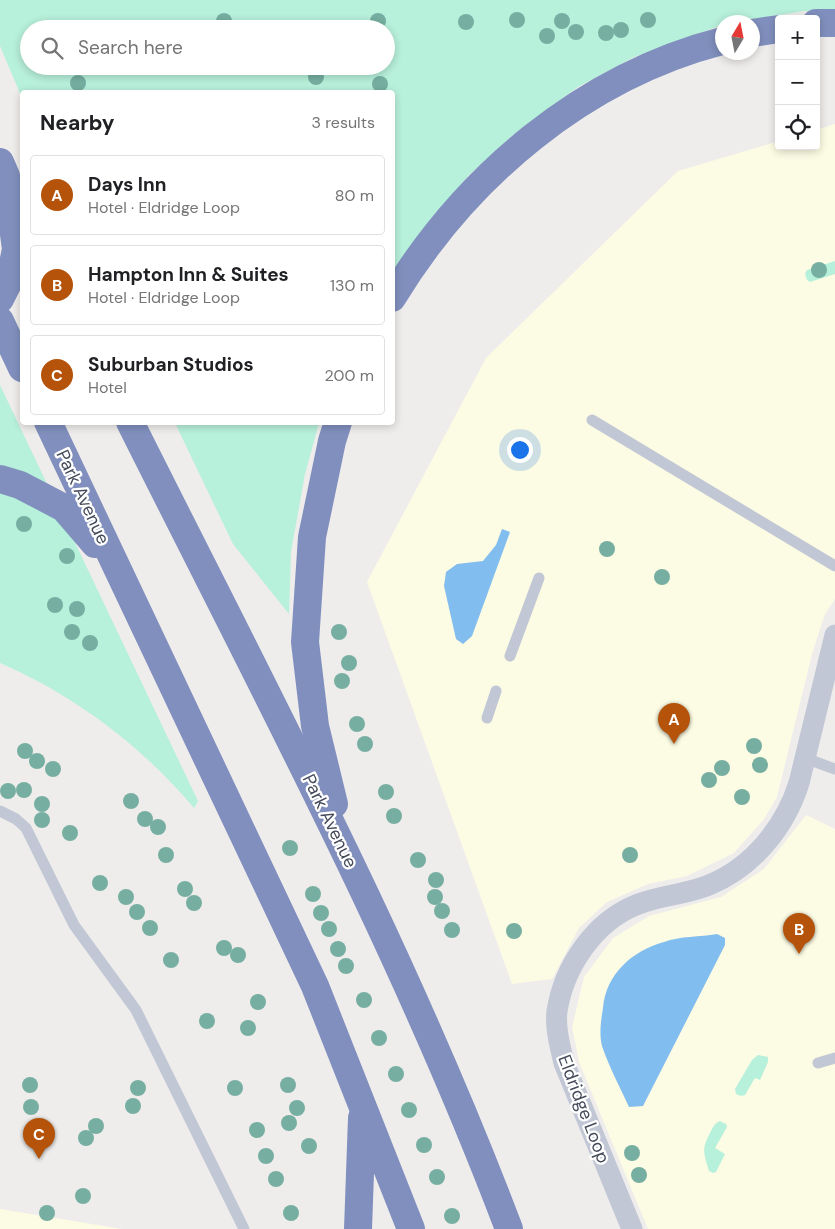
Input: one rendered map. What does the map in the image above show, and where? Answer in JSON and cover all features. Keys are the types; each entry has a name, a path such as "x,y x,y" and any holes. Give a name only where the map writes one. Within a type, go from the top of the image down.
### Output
{"highway":[{"path":"820,23 835,23"},
{"path":"760,32 775,30"},
{"path":"395,293 406,275 442,228 474,192 521,146 577,105 606,87 658,62 715,43"},
{"path":"3,169 20,205"},
{"path":"0,299 10,279 16,248 3,169"},
{"path":"0,321 20,364"},
{"name":"Park Avenue","path":"49,425 315,986 411,1229"},
{"name":"Park Avenue","path":"132,425 344,849 420,1013 480,1153 509,1229"},
{"path":"337,425 312,537 305,642 315,726 344,849"},
{"path":"0,479 20,485 64,508 118,570"},
{"path":"358,1229 362,1109"}],"street":[{"name":"Eldridge Loop","path":"632,1229 564,1063 558,1039 557,1012 564,984 571,966 583,949 596,933 616,916 635,905 710,885 732,873 752,857 776,832 796,793 835,635"}],"lane":[{"path":"592,420 835,566"},
{"path":"510,656 539,578"},
{"path":"487,718 496,691"},
{"path":"806,758 835,769"},
{"path":"0,811 16,819 26,828 74,925 136,1010 244,1229"},
{"path":"818,1063 835,1058"}],"shaded area":[{"path":"835,124 835,599 825,614 812,654 777,797 764,819 734,853 687,876 648,884 607,902 579,928 552,979 512,984 367,582 486,358 678,171 775,142 775,150 820,150 820,129"},
{"path":"806,815 835,829 835,1229 648,1229 579,1062 572,1027 584,977 613,938 649,916 721,897 764,869"},
{"path":"0,1209 122,1229 0,1229"}],"green space":[{"path":"0,0 835,0 835,12 804,11 760,18 760,15 715,15 715,28 634,57 578,87 513,135 468,176 395,271 395,90 20,90 20,93 0,46"},
{"path":"835,261 835,274 810,282 807,280 805,274 807,270"},
{"path":"0,385 198,801 194,808 152,764 105,724 54,690 0,663"},
{"path":"176,425 318,425 305,474 291,552 289,614 233,544"},
{"path":"758,1055 768,1057 768,1062 760,1080 755,1078 745,1095 736,1094 735,1089 752,1060"},
{"path":"720,1121 726,1124 727,1127 715,1148 725,1154 716,1172 713,1173 709,1171 704,1148 712,1129"}],"water":[{"path":"502,529 510,532 472,636 463,644 456,639 444,586 446,572 457,564 483,561 496,545"},
{"path":"717,934 725,938 725,945 643,1106 629,1107 608,1062 601,1041 602,1013 609,985 623,966 641,951 670,940"}],"place":[{"name":"Days Inn","path":"674,744"},
{"name":"Hampton Inn & Suites","path":"799,954"},
{"name":"Suburban Studios","path":"39,1159"}]}
